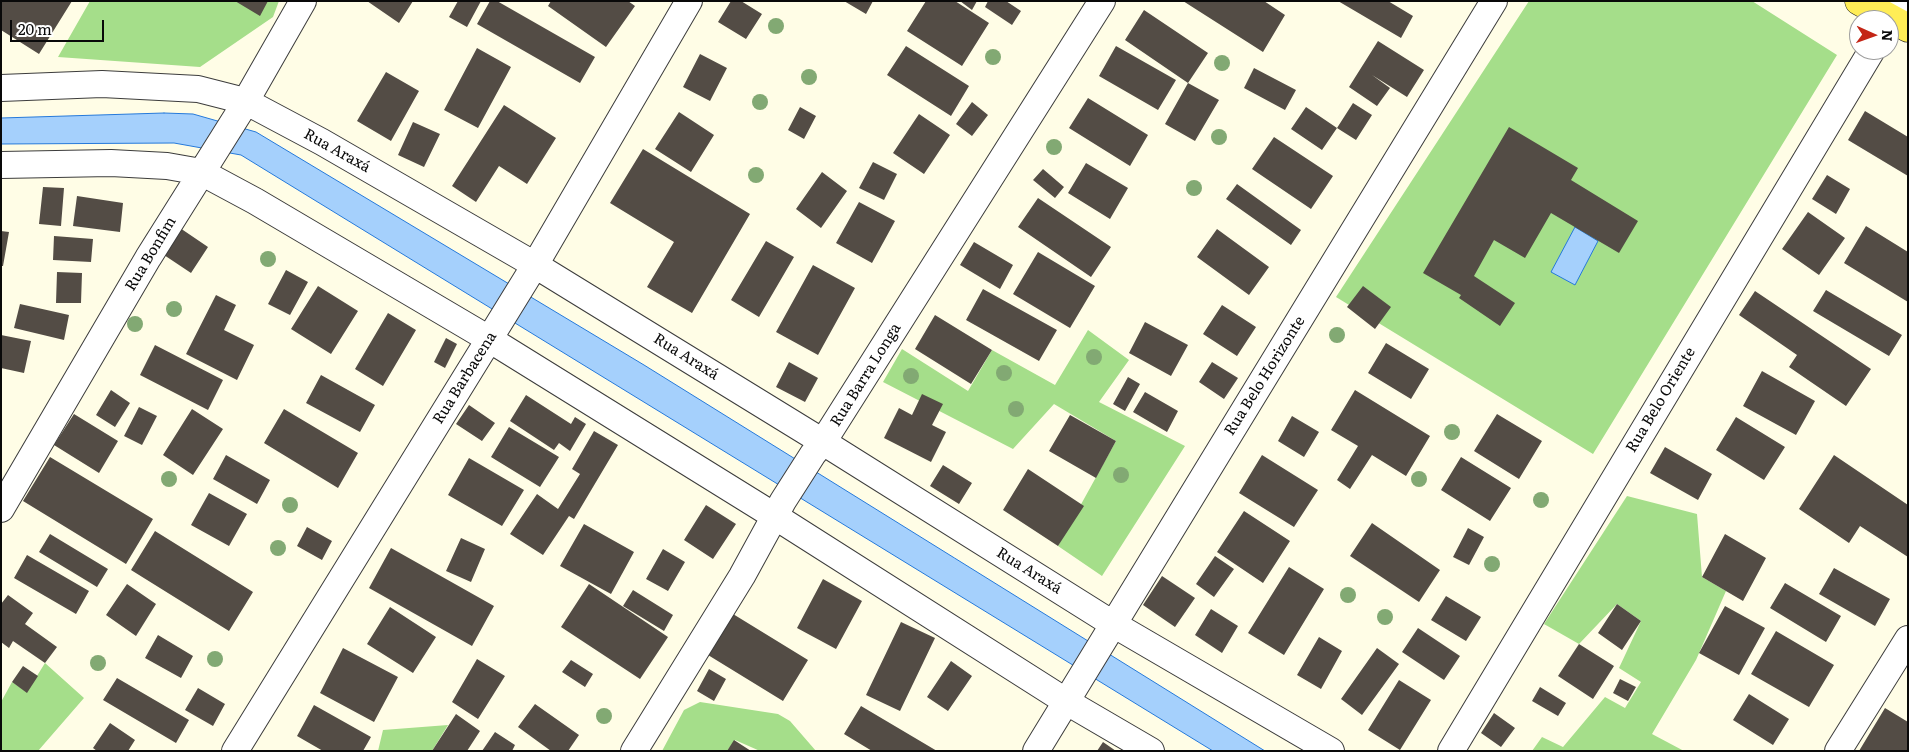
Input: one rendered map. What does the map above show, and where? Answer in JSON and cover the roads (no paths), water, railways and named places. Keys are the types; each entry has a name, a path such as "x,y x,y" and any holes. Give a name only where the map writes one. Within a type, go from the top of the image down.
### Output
{"main road":[{"path":"1859,1 1880,10"}],"street":[{"name":"Rua Bonfim","path":"1,510 148,258 242,107 303,1"},
{"name":"Rua Barbacena","path":"235,751 493,333 689,1"},
{"name":"Rua Barra Longa","path":"634,751 818,448 1102,1"},
{"name":"Rua Belo Horizonte","path":"1036,751 1494,1"},
{"name":"Rua Belo Oriente","path":"1451,751 1866,60"},
{"name":"Rua Araxá","path":"1,88 102,84 198,89 330,146 818,448 1108,632 1331,751"},
{"path":"1,165 111,163 205,166 256,201 493,333 780,509 1072,692 1151,751"},
{"path":"1838,751 1908,639"}],"water":[{"path":"164,113 193,114 256,132 644,365 1265,751 1213,751 241,155 174,143 1,144 1,118"},
{"path":"1575,227 1598,241 1575,285 1551,272"}]}
